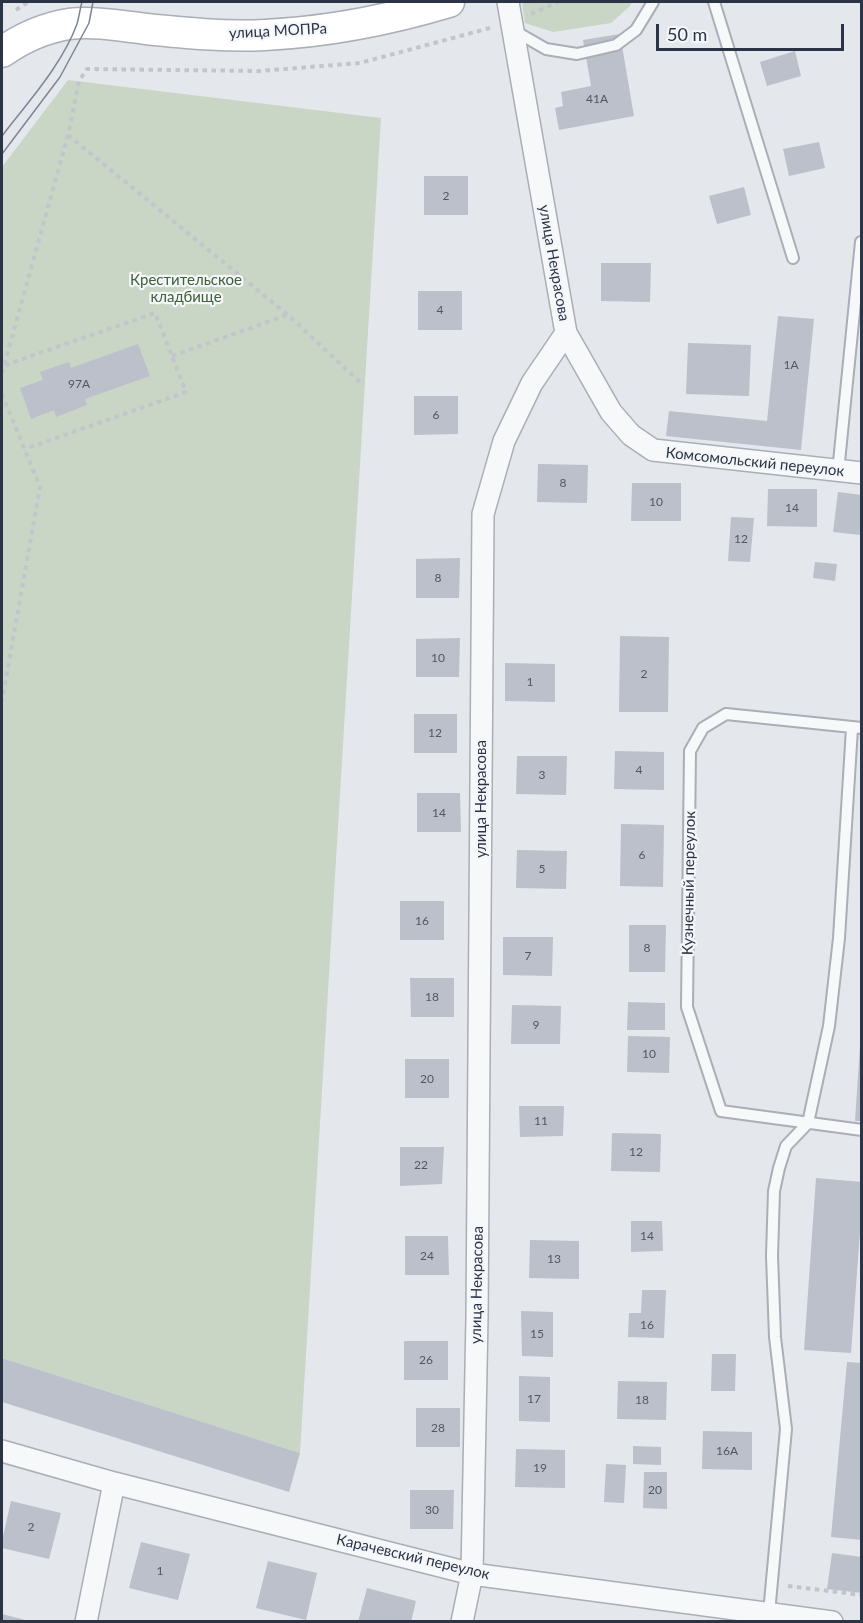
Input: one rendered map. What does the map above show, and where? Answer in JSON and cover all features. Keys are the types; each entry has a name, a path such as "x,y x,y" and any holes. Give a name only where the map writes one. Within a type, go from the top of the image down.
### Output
{"street":[{"name":"улица МОПРа","path":"2,52 71,13 89,23 183,33 264,35 344,27 448,2"},
{"name":"улица Некрасова","path":"462,1622 472,1574 477,1305 483,514 504,441 532,383 566,333 508,2"},
{"name":"Комсомольский переулок","path":"566,333 611,412 631,435 653,450 861,473"},
{"name":"Карачевский переулок","path":"2,1451 114,1483 472,1574 832,1622"},
{"path":"86,1622 114,1483"}],"lane":[{"path":"512,26 546,49 577,54 616,45 636,30 653,2"},
{"path":"714,2 793,258"},
{"path":"838,472 861,242"},
{"name":"Кузнечный переулок","path":"808,1123 720,1111 687,1007 690,751 703,728 726,714 857,728"},
{"path":"769,1613 786,1429 775,1337 772,1256 774,1191 786,1146 808,1123 829,1026 857,728"},
{"path":"808,1123 861,1130"}],"path":[{"path":"2,373 68,135 79,81 87,69 260,71 360,63 512,26 558,2"},
{"path":"68,135 288,315 362,384"},
{"path":"5,365 155,313 186,392 25,449"},
{"path":"172,356 288,315"},
{"path":"2,394 40,487 2,701"},
{"path":"772,1584 861,1595"}],"green space":[{"path":"522,2 632,2 611,23 553,32 525,23"},
{"name":"Крестительское кладбище","path":"68,80 381,118 300,1453 2,1358 2,167"}],"building":[{"path":"620,34 634,116 559,130 555,108 563,106 561,92 591,86 583,40"},
{"path":"795,51 801,76 767,86 760,62"},
{"path":"819,142 825,168 789,176 783,149"},
{"path":"424,176 468,176 468,215 424,215"},
{"path":"744,187 751,215 717,224 709,196"},
{"path":"601,263 651,263 650,302 601,301"},
{"path":"418,291 462,291 462,330 418,330"},
{"path":"778,316 814,319 801,450 666,436 669,411 767,421"},
{"path":"688,343 751,345 749,396 686,394"},
{"path":"138,344 150,376 85,399 87,405 56,417 54,410 31,419 20,388 43,380 40,372 69,362 71,368"},
{"path":"414,396 458,396 458,434 414,435"},
{"path":"538,464 588,465 587,503 537,502"},
{"path":"632,483 681,483 681,521 631,521"},
{"path":"768,489 817,489 817,527 767,526"},
{"path":"838,492 862,495 861,535 833,532"},
{"path":"731,517 754,518 750,562 728,561"},
{"path":"460,558 459,598 416,598 416,559"},
{"path":"815,562 837,564 835,581 813,578"},
{"path":"620,636 669,637 668,712 619,712"},
{"path":"460,638 459,677 416,677 416,639"},
{"path":"505,663 555,664 555,702 505,701"},
{"path":"414,714 457,714 457,753 414,753"},
{"path":"615,751 664,752 664,790 614,789"},
{"path":"517,756 567,756 566,795 516,794"},
{"path":"417,793 460,793 461,832 417,832"},
{"path":"621,824 664,825 663,887 620,886"},
{"path":"517,850 567,851 566,889 516,888"},
{"path":"400,901 444,901 444,940 400,940"},
{"path":"629,925 666,925 665,972 629,972"},
{"path":"503,937 553,937 552,976 503,975"},
{"path":"410,978 454,978 454,1017 411,1017"},
{"path":"628,1002 665,1003 665,1030 627,1030"},
{"path":"512,1005 561,1006 560,1044 511,1044"},
{"path":"628,1036 670,1037 669,1073 627,1072"},
{"path":"860,1045 862,1045 862,1121 855,1121"},
{"path":"405,1059 449,1059 449,1098 405,1098"},
{"path":"519,1106 564,1106 563,1136 520,1137"},
{"path":"612,1133 661,1134 660,1172 611,1171"},
{"path":"400,1147 444,1147 442,1184 400,1186"},
{"path":"816,1178 862,1182 851,1353 804,1350"},
{"path":"631,1221 662,1221 663,1251 631,1252"},
{"path":"405,1236 448,1236 449,1275 405,1275"},
{"path":"530,1240 579,1241 579,1279 529,1278"},
{"path":"642,1290 666,1290 664,1338 628,1337 629,1313 641,1313"},
{"path":"521,1311 553,1312 553,1357 522,1356"},
{"path":"404,1341 448,1341 448,1380 404,1380"},
{"path":"712,1354 736,1354 735,1391 711,1391"},
{"path":"2,1358 300,1453 289,1492 2,1402"},
{"path":"847,1362 862,1363 862,1540 831,1537"},
{"path":"519,1376 550,1377 550,1422 519,1421"},
{"path":"618,1381 667,1382 666,1420 617,1419"},
{"path":"416,1408 460,1408 460,1447 416,1447"},
{"path":"703,1431 752,1432 752,1470 702,1469"},
{"path":"633,1446 661,1447 661,1465 633,1464"},
{"path":"516,1449 565,1450 565,1488 515,1487"},
{"path":"606,1464 626,1465 624,1503 604,1502"},
{"path":"644,1472 667,1472 667,1509 643,1508"},
{"path":"410,1490 454,1490 453,1529 410,1529"},
{"path":"11,1501 61,1513 49,1559 2,1548"},
{"path":"141,1542 190,1554 178,1600 129,1588"},
{"path":"832,1553 862,1557 862,1593 827,1589"},
{"path":"268,1561 317,1573 306,1620 256,1608"},
{"path":"367,1588 416,1601 411,1622 358,1622"},
{"path":"2,1614 29,1621 29,1622 2,1622"}],"tram line":[{"path":"2,136 44,83 63,54 77,24 82,2"},
{"path":"2,154 60,77 89,23 93,2"}]}
